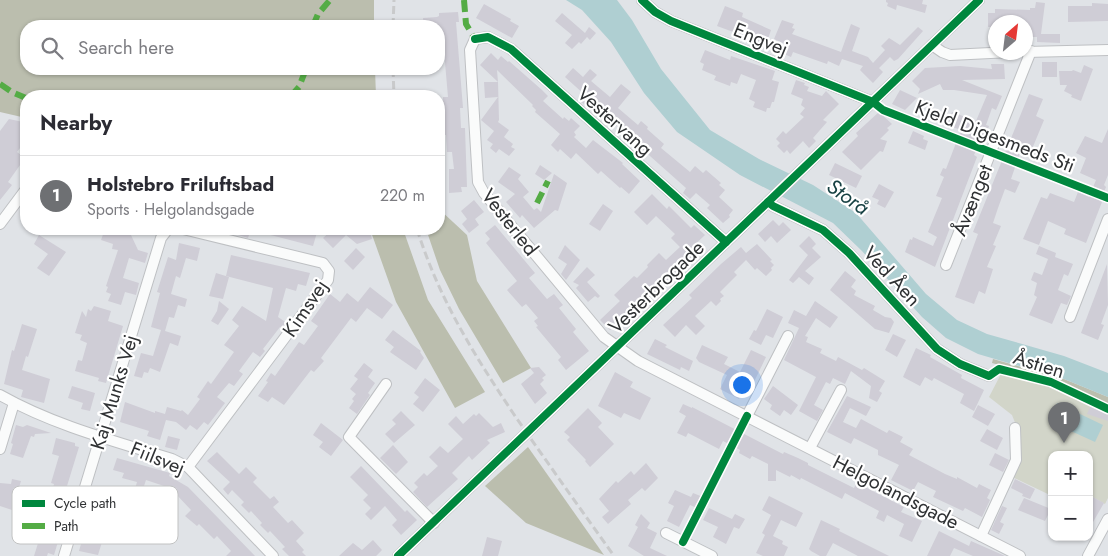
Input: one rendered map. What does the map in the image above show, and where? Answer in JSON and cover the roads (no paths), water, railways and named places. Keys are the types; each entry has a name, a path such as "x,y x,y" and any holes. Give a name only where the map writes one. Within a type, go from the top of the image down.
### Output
{"street":[{"name":"Engvej","path":"642,0 655,12 671,21 873,102"},
{"name":"Vesterbrogade","path":"398,556 979,0"},
{"name":"Vestervang","path":"475,39 488,37 510,49 726,242"},
{"name":"Vesterled","path":"475,39 470,50 478,182 484,193 598,329 617,346"},
{"path":"932,45 950,55 988,53"},
{"path":"1033,52 1108,50"},
{"name":"Åvænget","path":"946,265 1025,60"},
{"path":"0,224 20,198"},
{"name":"Ved Åen","path":"768,202 823,230 849,253 937,349 960,364 989,376"},
{"path":"1070,317 1108,219"},
{"name":"Kaj Munks Vej","path":"86,486 163,235"},
{"name":"Kimsvej","path":"188,467 328,280 329,271 323,263 208,235"},
{"path":"747,416 788,336"},
{"name":"Helgolandsgade","path":"617,346 638,361 1020,556"},
{"path":"386,384 349,437 434,523"},
{"name":"Helgolandsgade","path":"810,448 841,390"},
{"name":"Fiilsvej","path":"0,396 57,422 172,459 188,467 273,556"},
{"path":"0,449 14,404"},
{"name":"Helgolandsgade","path":"981,536 1016,460 1015,428"},
{"path":"1088,556 1108,519"},
{"path":"666,533 712,556"},
{"name":"Kaj Munks Vej","path":"64,556 68,544"}],"water":[{"path":"566,0 617,0 632,20 661,69 710,130 759,159 813,185 856,213 926,294 957,320 987,334 1064,356 1108,373 1108,397 1064,379 978,354 946,338 922,317 862,251 833,223 740,175 677,132 644,93 611,42 582,10"},
{"path":"1057,403 1103,425 1095,442 1049,421"}],"railway":[{"path":"393,20 394,0"},
{"path":"393,75 394,90"},
{"path":"419,235 446,302 484,369 614,556"}],"place":[{"name":"Holstebro Friluftsbad","path":"1064,443"}],"water label":[{"name":"Storå","path":"848,197"}]}
